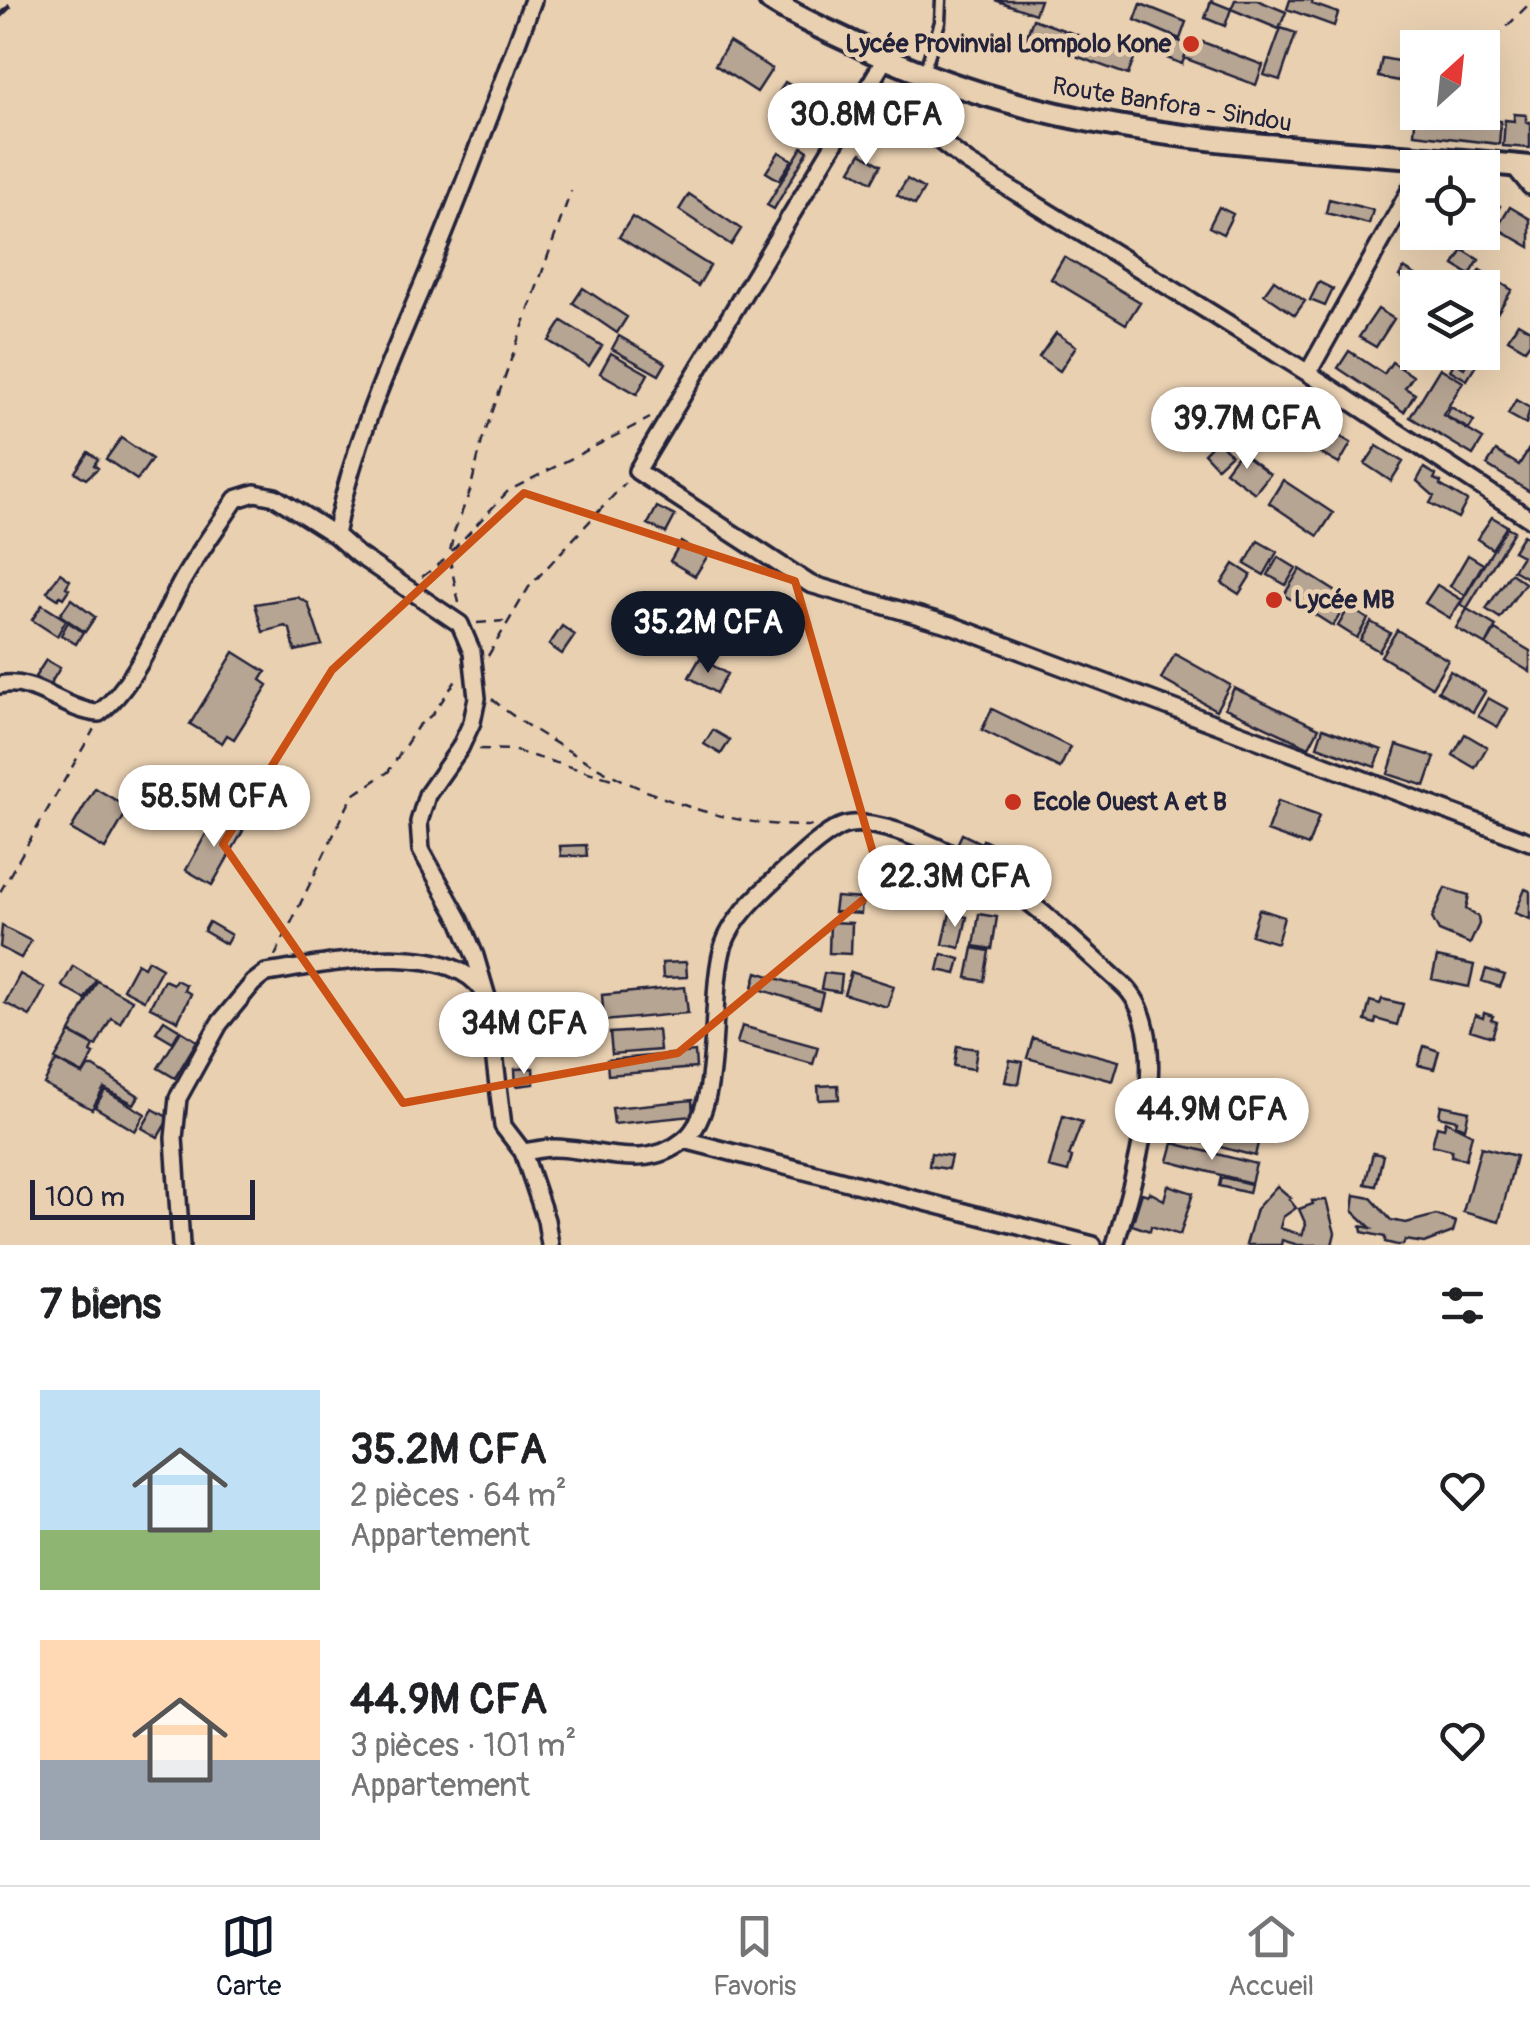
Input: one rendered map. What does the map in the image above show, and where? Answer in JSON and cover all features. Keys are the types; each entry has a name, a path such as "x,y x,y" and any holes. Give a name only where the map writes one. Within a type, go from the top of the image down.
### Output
{"main road":[{"name":"Route Banfora - Sindou","path":"770,0 923,76 1007,103 1078,120 1400,164"}],"street":[{"path":"335,535 374,403 437,252 533,0"},
{"path":"886,59 637,471 810,584 954,626 1530,842"},
{"path":"870,86 967,162 1308,374 1530,519"},
{"path":"1522,166 1530,186"},
{"path":"1308,374 1400,207"},
{"path":"0,685 22,684 84,712 99,713 113,702 184,578 236,498 255,493 275,497 335,535 460,624 472,652 476,683 472,722 460,748 427,796 419,822 421,850 460,920 488,997 503,1126 522,1152 546,1220 550,1245"},
{"path":"522,1152 554,1148 632,1159 657,1154 684,1140 701,1119 712,1072 712,1030 724,943 738,920 803,854 842,826 892,828 1006,885 1131,992 1148,1033 1150,1084 1137,1166 1116,1245"},
{"path":"181,1245 174,1138 178,1098 219,1024 253,983 266,973 387,957 455,970 478,982 488,997"},
{"path":"684,1140 1093,1245"}],"lane":[{"path":"923,76 940,22 941,0"}],"path":[{"path":"1500,34 1530,3"},
{"path":"508,620 460,624 449,556 482,441 571,191"},
{"path":"398,580 423,577 449,556 464,535 508,491 674,406"},
{"path":"618,780 514,718 476,683 529,587 637,471"},
{"path":"266,973 355,794 388,772 418,726 433,714 459,678"},
{"path":"0,892 33,830 113,702"},
{"path":"460,748 512,750 618,780 702,813 788,826 842,826"}],"highlighted area":[{"path":"524,493 795,581 882,884 678,1053 403,1103 223,844 332,670"}],"building":[{"path":"995,0 1040,0 1035,14"},
{"path":"1235,0 1257,0 1286,12 1279,29 1231,9"},
{"path":"1290,0 1313,0 1312,4 1338,13 1334,26 1287,9"},
{"path":"1211,1 1231,9 1225,26 1205,18"},
{"path":"1141,4 1186,22 1180,39 1135,20"},
{"path":"1033,19 1135,56 1128,75 1026,38"},
{"path":"1281,28 1296,33 1280,80 1264,75"},
{"path":"1192,38 1263,65 1256,85 1184,58"},
{"path":"1174,39 1189,45 1182,64 1167,58"},
{"path":"729,42 772,69 757,92 715,65"},
{"path":"1382,58 1400,61 1399,81 1378,77"},
{"path":"785,82 826,106 818,120 777,96"},
{"path":"1514,114 1526,115 1526,122 1530,122 1530,148 1503,146 1505,120 1514,121"},
{"path":"1501,121 1499,144 1414,134 1414,130 1500,130"},
{"path":"802,147 808,151 774,209 767,205"},
{"path":"779,152 792,160 779,180 766,172"},
{"path":"861,153 881,165 872,182 851,170"},
{"path":"907,179 924,189 915,205 897,195"},
{"path":"689,194 741,229 731,245 679,210"},
{"path":"1329,199 1373,210 1369,224 1326,213"},
{"path":"1219,207 1233,214 1223,234 1209,227"},
{"path":"1510,207 1530,219 1530,247 1500,230"},
{"path":"632,217 710,266 698,286 619,237"},
{"path":"1463,250 1479,260 1473,270 1454,265"},
{"path":"1064,257 1140,302 1126,324 1051,279"},
{"path":"1274,280 1305,301 1295,315 1264,294"},
{"path":"1319,282 1333,289 1325,306 1310,300"},
{"path":"1500,282 1512,290 1500,309"},
{"path":"583,288 627,317 617,333 573,303"},
{"path":"1378,309 1394,319 1376,347 1359,337"},
{"path":"562,321 602,346 589,366 549,341"},
{"path":"1518,323 1530,330 1530,342 1525,349 1508,339"},
{"path":"1056,333 1076,346 1060,371 1039,357"},
{"path":"619,336 666,363 659,375 612,349"},
{"path":"1349,351 1384,374 1392,362 1413,376 1405,388 1415,394 1404,412 1338,368"},
{"path":"611,353 648,374 637,394 600,373"},
{"path":"1439,370 1443,370 1463,382 1443,415 1483,439 1473,455 1410,417"},
{"path":"1450,370 1473,370 1467,380"},
{"path":"1283,392 1311,409 1298,429 1271,413"},
{"path":"1516,400 1530,408 1526,424 1508,414"},
{"path":"1217,406 1234,418 1223,433 1206,422"},
{"path":"1451,407 1474,421 1469,429 1446,416"},
{"path":"1313,421 1351,443 1339,464 1301,442"},
{"path":"121,438 152,459 137,480 106,459"},
{"path":"1217,440 1231,454 1217,467 1204,453"},
{"path":"1377,446 1403,462 1391,481 1365,464"},
{"path":"1530,447 1530,492 1487,465 1496,451 1519,465"},
{"path":"1240,451 1270,474 1255,493 1225,471"},
{"path":"88,452 98,459 94,465 98,468 86,479 75,472"},
{"path":"1424,468 1436,475 1434,479 1440,485 1467,501 1458,518 1430,503 1434,496 1417,481"},
{"path":"1283,480 1333,513 1318,536 1269,503"},
{"path":"657,507 675,516 666,533 648,524"},
{"path":"1492,517 1507,526 1492,549 1477,539"},
{"path":"1507,527 1514,531 1467,608 1460,604"},
{"path":"1523,535 1530,539 1527,578 1513,570 1522,556 1513,551"},
{"path":"1258,541 1277,552 1264,575 1245,564"},
{"path":"681,542 707,557 695,576 670,561"},
{"path":"1468,555 1483,564 1465,595 1450,586"},
{"path":"1278,557 1296,568 1286,585 1268,575"},
{"path":"1234,564 1251,575 1239,594 1222,583"},
{"path":"1300,569 1349,600 1333,626 1284,595"},
{"path":"60,573 70,580 66,587 69,589 58,599 47,592"},
{"path":"1511,573 1525,583 1500,618 1486,609"},
{"path":"1437,585 1462,600 1450,618 1425,603"},
{"path":"297,597 308,603 322,645 295,651 290,629 285,626 263,632 255,604"},
{"path":"71,599 95,617 85,632 60,615"},
{"path":"42,605 66,620 57,636 32,620"},
{"path":"1349,607 1368,619 1357,638 1338,626"},
{"path":"1467,609 1496,626 1486,645 1456,628"},
{"path":"68,622 83,632 76,644 61,635"},
{"path":"1371,622 1390,633 1379,651 1360,640"},
{"path":"562,626 575,635 562,654 549,645"},
{"path":"1397,630 1448,660 1432,687 1381,656"},
{"path":"1495,630 1530,651 1530,672 1486,645"},
{"path":"234,652 266,672 261,680 268,685 234,739 227,735 222,743 190,724"},
{"path":"1175,654 1230,685 1216,710 1161,679"},
{"path":"700,658 727,674 716,693 689,677"},
{"path":"46,660 60,668 49,686 35,677"},
{"path":"1450,671 1485,692 1473,712 1438,691"},
{"path":"1234,688 1319,728 1309,747 1225,708"},
{"path":"1488,698 1508,709 1498,727 1478,716"},
{"path":"992,709 1070,747 1060,768 982,730"},
{"path":"1323,728 1382,750 1375,767 1317,746"},
{"path":"713,730 730,740 721,754 704,744"},
{"path":"1465,734 1487,747 1475,768 1453,755"},
{"path":"1397,745 1435,757 1425,786 1388,774"},
{"path":"95,788 129,808 105,849 71,829"},
{"path":"1278,801 1319,816 1308,846 1267,831"},
{"path":"216,816 243,831 212,885 186,870"},
{"path":"962,834 981,843 973,857 955,849"},
{"path":"983,840 1021,858 1013,876 975,857"},
{"path":"586,845 587,856 561,856 560,846"},
{"path":"958,885 975,891 969,906 952,900"},
{"path":"1445,888 1469,895 1466,909 1478,917 1479,924 1470,944 1439,931 1432,918"},
{"path":"1525,889 1530,891 1530,919 1515,913"},
{"path":"836,897 862,899 861,914 834,912"},
{"path":"1259,909 1284,917 1277,943 1251,935"},
{"path":"950,913 967,917 960,948 943,944"},
{"path":"979,914 997,917 992,949 974,946"},
{"path":"209,922 231,935 226,944 204,931"},
{"path":"830,922 852,923 851,954 829,953"},
{"path":"2,926 31,941 21,958 0,947"},
{"path":"973,948 989,951 984,981 967,978"},
{"path":"942,954 960,959 956,974 938,970"},
{"path":"1437,957 1474,965 1469,987 1432,979"},
{"path":"148,960 162,968 144,1000 123,989 137,963 144,967"},
{"path":"686,962 687,977 663,978 662,963"},
{"path":"73,966 96,980 85,999 62,986"},
{"path":"1486,969 1505,975 1500,987 1482,981"},
{"path":"757,972 823,993 819,1008 753,987"},
{"path":"851,972 894,986 887,1007 844,994"},
{"path":"824,973 842,975 840,992 821,989"},
{"path":"20,974 45,988 30,1016 5,1003"},
{"path":"164,980 186,985 184,990 191,994 178,1021 150,1007"},
{"path":"97,981 132,1000 120,1023 111,1018 96,1046 70,1032"},
{"path":"685,987 688,1013 604,1021 602,995"},
{"path":"565,997 566,1013 547,1014 546,998"},
{"path":"1382,999 1403,1004 1397,1025 1376,1019 1375,1024 1365,1021 1370,1001 1380,1004"},
{"path":"1484,1013 1497,1022 1492,1037 1470,1030 1475,1015 1483,1018"},
{"path":"164,1020 180,1030 173,1042 156,1032"},
{"path":"742,1026 818,1047 813,1064 737,1043"},
{"path":"658,1030 660,1050 612,1054 610,1033"},
{"path":"181,1031 197,1041 175,1078 158,1068"},
{"path":"70,1033 94,1046 83,1074 55,1059"},
{"path":"1033,1038 1119,1061 1113,1081 1027,1058"},
{"path":"957,1046 977,1049 974,1069 954,1066"},
{"path":"1424,1046 1439,1051 1434,1069 1418,1065"},
{"path":"695,1052 696,1068 608,1075 607,1060"},
{"path":"1010,1060 1023,1062 1019,1084 1005,1082"},
{"path":"56,1061 83,1075 88,1067 94,1067 139,1096 134,1104 104,1088 92,1109 44,1084"},
{"path":"533,1068 534,1084 516,1086 515,1069"},
{"path":"838,1085 839,1099 819,1100 818,1086"},
{"path":"105,1090 145,1114 135,1131 95,1107"},
{"path":"692,1100 693,1116 614,1124 612,1108"},
{"path":"1441,1105 1469,1111 1465,1128 1456,1124 1457,1120 1439,1116"},
{"path":"153,1109 169,1118 158,1137 142,1128"},
{"path":"1203,1115 1261,1130 1255,1156 1197,1141"},
{"path":"1063,1116 1082,1122 1069,1156 1072,1157 1068,1172 1049,1167"},
{"path":"1446,1121 1472,1134 1466,1159 1432,1145 1437,1126 1444,1128"},
{"path":"1173,1143 1256,1164 1251,1183 1168,1161"},
{"path":"1481,1147 1516,1156 1499,1222 1463,1212"},
{"path":"931,1153 951,1156 948,1169 929,1166"},
{"path":"1373,1153 1383,1155 1376,1186 1365,1184"},
{"path":"1221,1177 1251,1184 1249,1193 1219,1186"},
{"path":"1168,1185 1193,1193 1180,1235 1132,1225 1142,1193 1149,1192 1164,1200"},
{"path":"1277,1186 1296,1208 1283,1217 1280,1228 1302,1235 1306,1225 1299,1209 1313,1204 1312,1201 1326,1200 1335,1233 1332,1245 1298,1245 1282,1240 1281,1245 1246,1245 1256,1209"},
{"path":"1355,1195 1371,1198 1391,1220 1406,1223 1436,1215 1456,1222 1453,1232 1424,1243 1385,1242 1385,1237 1362,1232 1361,1226 1371,1228 1353,1211"}],"railway":[{"path":"0,16 16,0"}],"place":[{"name":"Lycée Provinvial Lompolo Kone","path":"1191,44"},
{"name":"Lycée MB","path":"1274,600"},
{"name":"Ecole Ouest A et B","path":"1013,802"}]}
